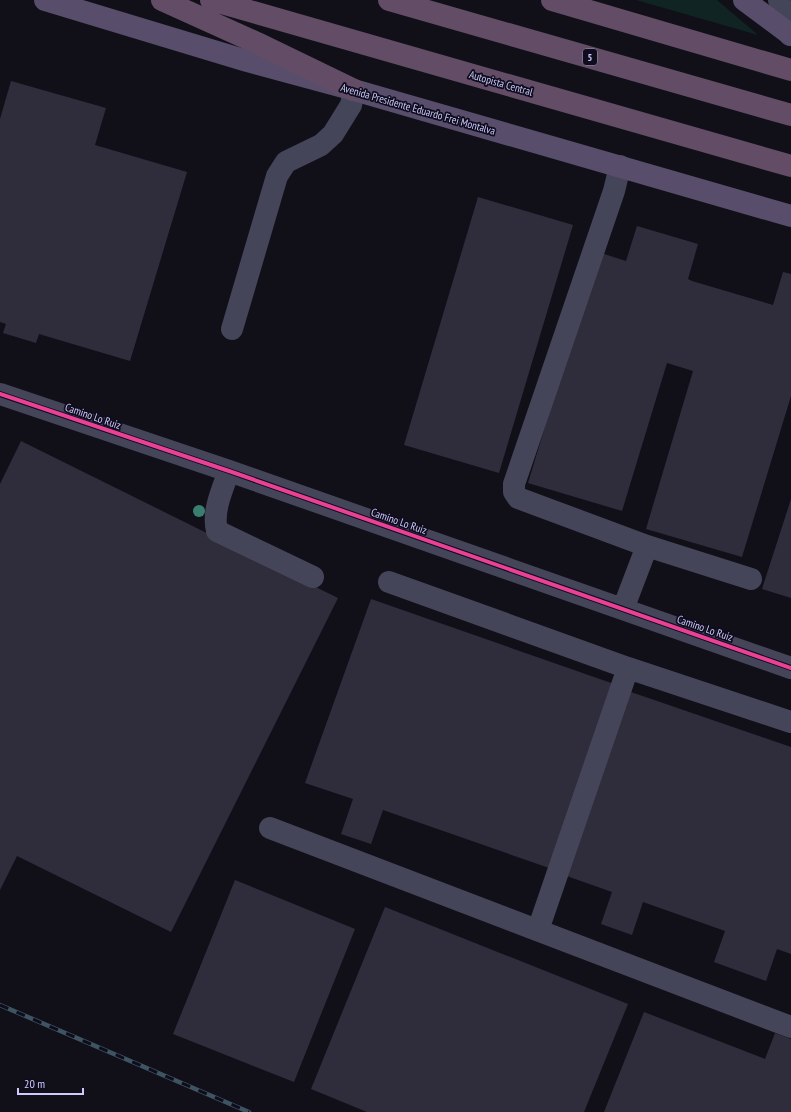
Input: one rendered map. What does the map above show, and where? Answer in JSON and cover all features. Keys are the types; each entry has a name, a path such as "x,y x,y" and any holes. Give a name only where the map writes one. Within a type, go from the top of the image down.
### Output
{"highway":[{"path":"162,0 257,43 354,90"},
{"name":"Autopista Central","path":"211,0 791,166"},
{"name":"5","path":"389,0 791,115"},
{"path":"552,0 791,70"}],"main road":[{"name":"Avenida Presidente Eduardo Frei Montalva","path":"45,0 254,64 354,90 791,216"},
{"path":"744,0 791,35"}],"street":[{"path":"779,0 791,35"},
{"path":"232,329 277,176 286,162 321,145 333,134 352,105 354,90"},
{"path":"620,166 614,191 514,484 514,492 518,498 647,546 751,579"},
{"name":"Camino Lo Ruiz","path":"0,394 229,471 791,668"},
{"path":"229,471 220,498 215,522 217,532 313,577"},
{"path":"623,609 647,546"},
{"path":"389,582 628,668 791,722"},
{"path":"538,930 628,668"},
{"path":"270,828 791,1027"}],"green space":[{"path":"636,0 717,0 758,35"}],"building":[{"path":"11,81 106,108 95,145 187,172 130,361 39,334 36,343 3,333 6,324 0,322 0,119"},
{"path":"478,197 573,225 499,473 404,445"},
{"path":"637,226 698,244 688,279 692,281 773,305 783,272 791,274 791,396 742,557 646,529 693,371 667,363 622,511 528,483 598,252 626,261"},
{"path":"21,441 338,598 171,932 17,856 0,890 0,484"},
{"path":"791,499 791,598 762,589"},
{"path":"371,599 617,685 552,869 383,810 371,844 341,834 353,799 305,783"},
{"path":"628,691 791,747 791,954 777,949 766,981 714,962 725,931 643,902 632,935 601,924 612,892 564,875"},
{"path":"235,880 355,929 294,1082 173,1034"},
{"path":"385,907 628,1004 584,1112 367,1112 311,1089"},
{"path":"644,1012 765,1059 775,1033 791,1039 791,1112 604,1112"}],"railway":[{"path":"0,1005 249,1112"}],"cycle path":[{"path":"0,394 229,471 791,668"}]}
